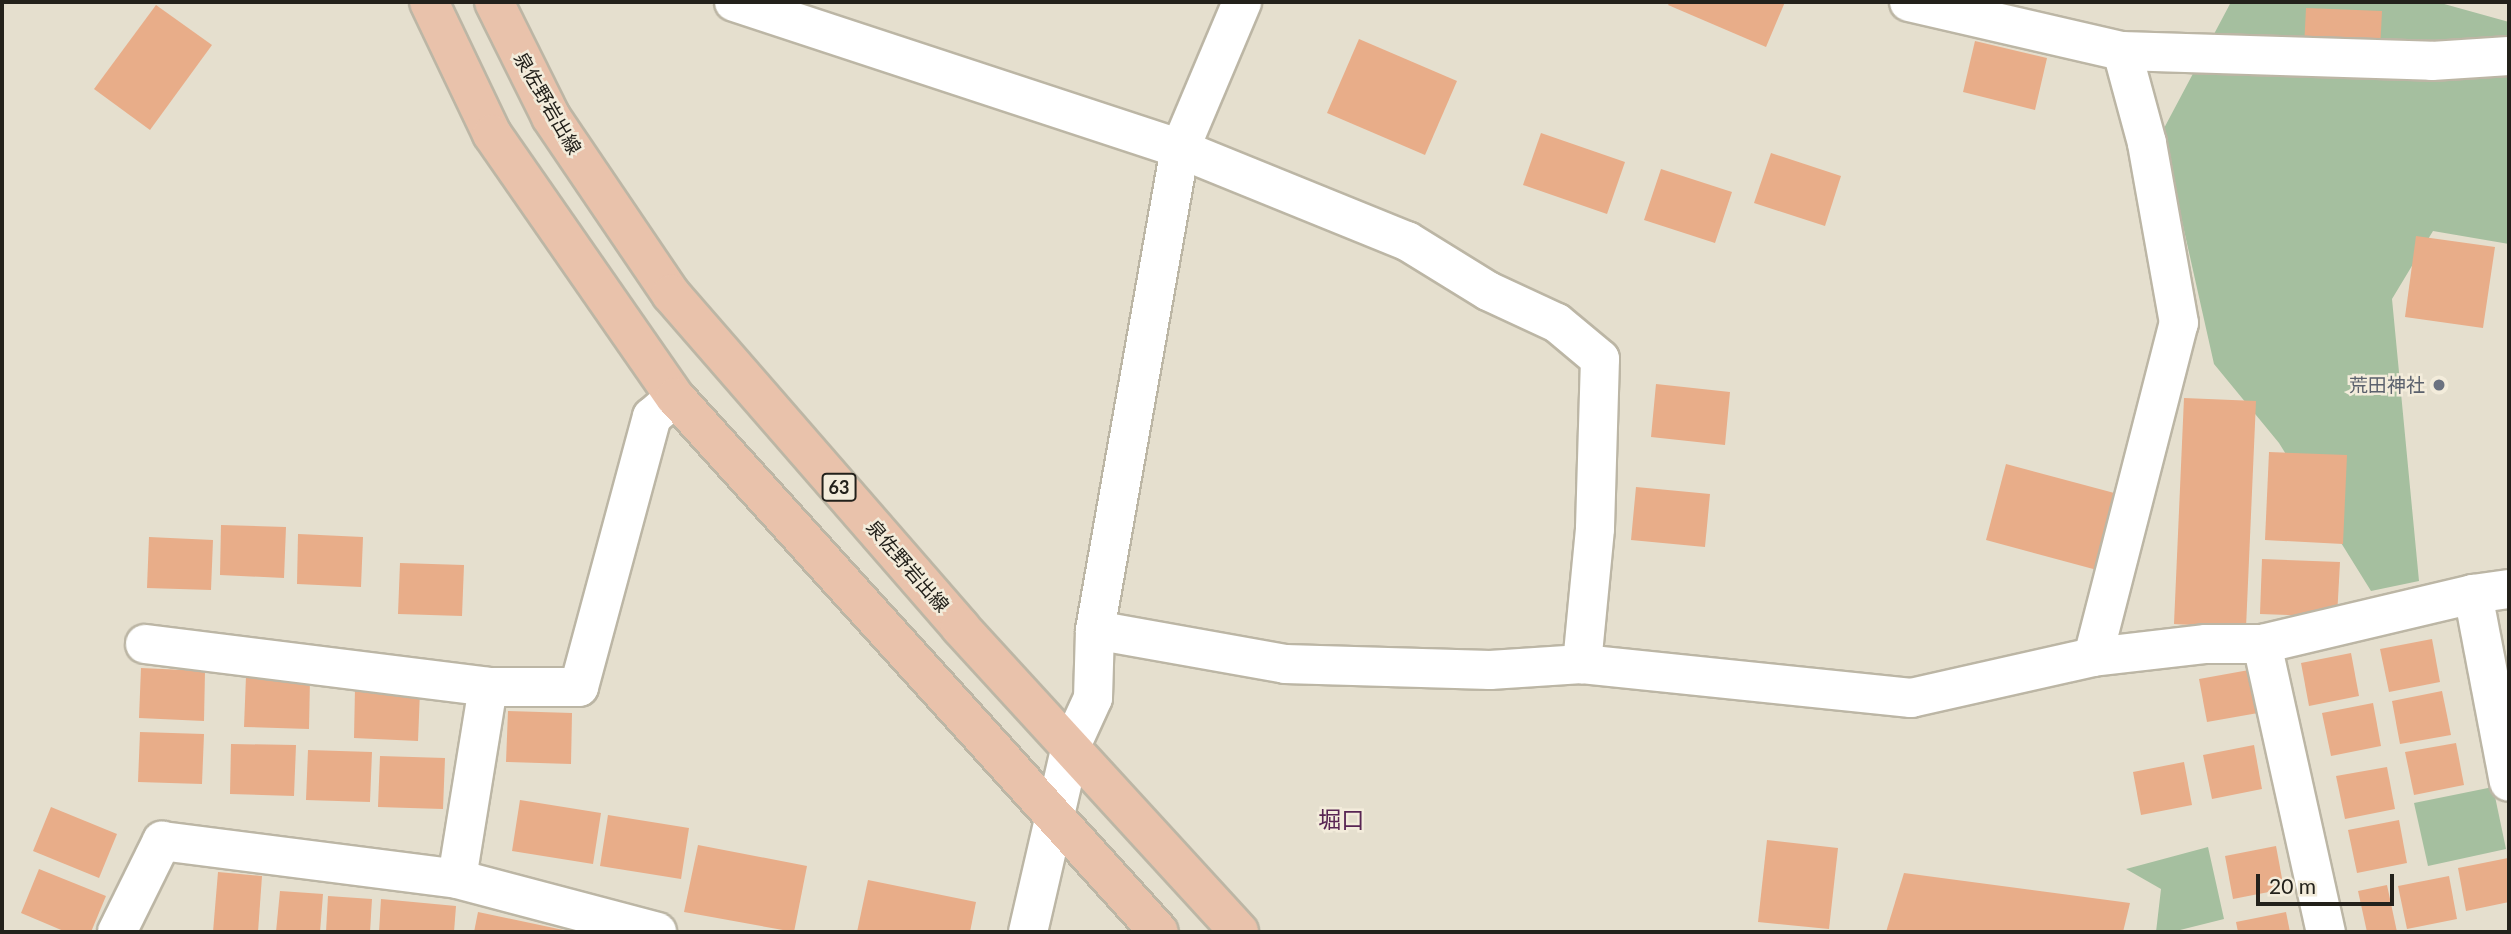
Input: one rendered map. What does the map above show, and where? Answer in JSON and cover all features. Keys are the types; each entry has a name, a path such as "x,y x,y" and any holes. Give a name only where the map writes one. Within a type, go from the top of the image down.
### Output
{"main road":[{"path":"429,2 492,134 675,397 1159,932"},
{"name":"泉佐野岩出線","path":"494,2 551,117 671,294 960,627 1239,932"}],"street":[{"path":"734,2 1180,149 1407,241 1488,291 1557,323 1601,359 1595,529 1582,664"},
{"path":"1028,932 1071,746 1094,698 1095,630 1180,149 1242,2"},
{"path":"1909,2 2122,51 2432,61 2509,56"},
{"path":"2093,657 2179,323 2147,143 2122,51"},
{"path":"145,644 488,687 579,687 652,417 675,397"},
{"path":"1095,630 1285,664 1490,670 1582,664 1910,698 2093,657 2206,644 2262,644 2491,591 2509,782"},
{"path":"2262,644 2326,932"},
{"path":"457,879 488,687"},
{"path":"117,932 162,841 457,879 657,932"}],"green space":[{"path":"2231,2 2437,2 2509,22 2509,244 2433,231 2392,299 2419,581 2371,591 2279,443 2214,364 2162,132"},
{"path":"2493,787 2506,849 2428,866 2414,803"},
{"path":"2208,847 2224,919 2172,932 2156,932 2161,889 2126,869"}],"building":[{"path":"1670,2 1785,2 1766,47 1668,5"},
{"path":"156,5 212,45 150,130 94,89"},
{"path":"2306,8 2382,11 2380,51 2304,48"},
{"path":"1359,39 1457,81 1425,155 1327,113"},
{"path":"1975,41 2047,58 2035,110 1963,92"},
{"path":"1541,133 1625,162 1607,214 1523,185"},
{"path":"1771,153 1841,176 1825,226 1754,203"},
{"path":"1661,169 1732,192 1715,243 1644,220"},
{"path":"2416,236 2495,247 2483,328 2405,317"},
{"path":"1656,384 1730,392 1725,445 1651,437"},
{"path":"2184,398 2256,401 2246,628 2174,624"},
{"path":"2269,452 2347,455 2343,544 2265,540"},
{"path":"2006,464 2118,494 2097,570 1986,540"},
{"path":"1636,487 1710,494 1705,547 1631,540"},
{"path":"221,525 286,527 284,578 220,575"},
{"path":"298,534 363,537 361,587 297,584"},
{"path":"149,537 213,540 211,590 147,588"},
{"path":"2262,559 2340,562 2337,617 2260,614"},
{"path":"400,563 464,565 462,616 398,614"},
{"path":"2432,639 2440,682 2389,692 2380,649"},
{"path":"2351,653 2359,696 2309,706 2301,663"},
{"path":"141,668 205,671 204,721 139,718"},
{"path":"2249,670 2258,713 2207,722 2199,679"},
{"path":"246,676 310,678 309,729 244,727"},
{"path":"355,688 420,691 418,741 354,738"},
{"path":"2442,691 2451,735 2400,744 2392,701"},
{"path":"2373,703 2381,746 2331,756 2322,713"},
{"path":"508,711 572,713 571,764 506,762"},
{"path":"140,732 204,734 202,784 138,782"},
{"path":"2456,743 2464,785 2414,795 2405,752"},
{"path":"231,744 296,745 294,796 230,794"},
{"path":"2254,745 2262,789 2212,799 2203,755"},
{"path":"308,750 372,752 370,802 306,800"},
{"path":"380,756 445,758 443,809 378,807"},
{"path":"2184,762 2192,805 2141,815 2133,772"},
{"path":"2387,767 2395,809 2345,819 2336,776"},
{"path":"520,800 601,813 593,864 512,851"},
{"path":"51,807 117,834 99,878 33,851"},
{"path":"608,815 689,828 681,879 600,866"},
{"path":"2399,820 2407,863 2357,873 2348,830"},
{"path":"1767,840 1838,848 1829,929 1758,922"},
{"path":"698,845 807,866 794,932 684,912"},
{"path":"2276,846 2284,889 2233,899 2225,856"},
{"path":"2508,858 2509,902 2466,911 2458,868"},
{"path":"39,869 106,896 91,932 66,932 21,913"},
{"path":"218,872 262,876 258,932 213,932"},
{"path":"1904,873 2130,903 2123,932 1886,932"},
{"path":"2449,876 2457,919 2407,929 2398,886"},
{"path":"868,880 976,902 970,932 857,932"},
{"path":"2387,885 2397,932 2367,932 2358,891"},
{"path":"280,891 323,894 320,932 276,932"},
{"path":"328,896 372,899 370,932 326,932"},
{"path":"381,899 456,906 454,932 379,932"},
{"path":"478,912 568,931 568,932 474,932"},
{"path":"2286,912 2290,932 2238,932 2236,922"}],"place":[{"name":"荒田神社","path":"2439,385"}],"district":[{"name":"堀口","path":"1341,819"}]}
